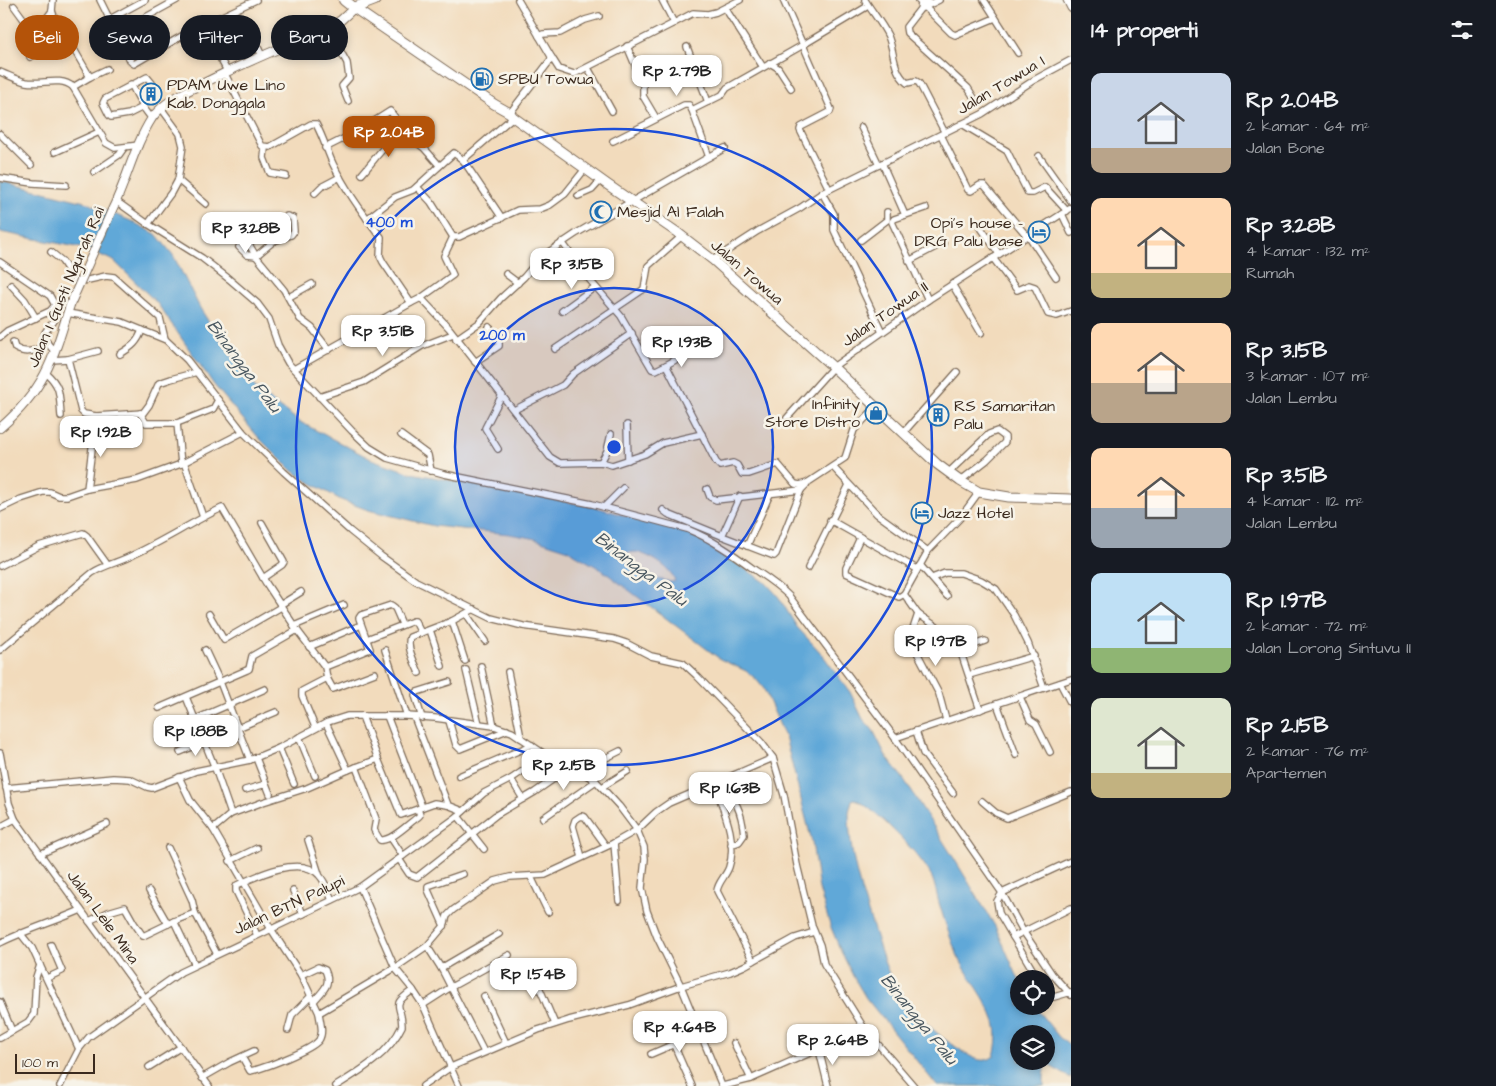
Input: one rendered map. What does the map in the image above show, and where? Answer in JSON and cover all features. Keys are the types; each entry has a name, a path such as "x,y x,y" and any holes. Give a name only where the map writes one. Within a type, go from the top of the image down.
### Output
{"highway":[{"path":"344,0 354,8 375,0"}],"main road":[{"name":"Jalan I Gusti Ngurah Rai","path":"346,15 354,8"},
{"name":"Jalan Towua","path":"354,8 512,115 682,236 712,260 833,367 948,473 979,492 1009,497 1071,499"},
{"name":"Jalan I Gusti Ngurah Rai","path":"0,428 26,404 46,373 56,352 69,309 139,145 152,119 162,108 186,91 271,52"}],"street":[{"path":"53,0 52,10 54,15"},
{"path":"100,0 108,15"},
{"path":"116,15 145,0"},
{"path":"149,15 175,0"},
{"path":"170,43 192,30 256,0"},
{"path":"518,0 557,66 568,73 574,74 693,13 712,13 740,0"},
{"path":"663,0 674,23"},
{"path":"783,0 831,109 830,112 801,127 800,130 829,189"},
{"path":"928,0 921,5 906,27 907,33 968,88 976,101"},
{"path":"921,5 939,0"},
{"path":"984,0 1018,53"},
{"path":"1067,0 1071,8"},
{"name":"Jalan Towua I","path":"692,110 722,96 727,88 803,45 866,3 888,36 894,63 904,81 907,83 916,81 919,83 943,134"},
{"path":"921,5 950,33 955,35 995,18"},
{"path":"14,6 24,21 37,26 43,23 52,10"},
{"path":"725,8 763,67"},
{"path":"539,36 560,33 585,20 599,16"},
{"path":"627,46 643,84 644,96 656,118"},
{"path":"687,47 708,102"},
{"path":"79,58 90,77"},
{"path":"463,160 512,115 552,58"},
{"path":"130,60 137,63 142,60"},
{"path":"220,60 260,145 265,148 270,147 315,123 340,177 360,210 381,237 380,256 382,262 411,303"},
{"path":"344,60 350,77 342,84 348,101"},
{"name":"Jalan Towua I","path":"712,260 829,189 962,124 1071,60"},
{"path":"770,63 778,68 791,88"},
{"path":"588,68 612,112"},
{"path":"73,87 107,69"},
{"path":"0,72 24,82 68,82 73,87 106,143 115,148 139,145"},
{"path":"143,106 129,114 109,116 103,105 105,99 131,84 147,77 152,83"},
{"path":"131,84 152,119"},
{"path":"613,141 687,104 692,110 709,157"},
{"path":"148,224 171,193 178,180 182,139 162,108"},
{"path":"325,148 357,132 389,111 410,137 424,148 439,165"},
{"path":"962,124 1007,151 1028,193 1033,193 1045,187 1067,211 1071,233"},
{"path":"861,127 905,215"},
{"path":"362,174 390,139 404,129"},
{"path":"55,152 99,132"},
{"path":"0,134 32,165"},
{"path":"943,134 968,190 971,191 980,185 984,185 1028,236 1056,277"},
{"path":"94,172 118,155 124,148"},
{"path":"265,148 264,158 270,173 286,176"},
{"path":"318,397 364,382 422,346 455,337 479,322 518,283 534,262 562,242 725,148"},
{"path":"367,219 395,197 417,187 454,153 463,160 502,218"},
{"path":"1038,156 1071,201"},
{"path":"453,237 462,236 522,208 540,209 550,205 565,194 586,169"},
{"path":"315,193 320,187 340,177"},
{"path":"0,178 66,185"},
{"path":"178,180 206,204"},
{"path":"578,196 592,190 601,180"},
{"path":"417,187 431,202 453,237"},
{"path":"822,193 834,214 834,230 882,332"},
{"path":"116,202 202,258 257,303 269,319 278,345 288,363 318,397 375,451 394,461 431,471 604,506 700,534 726,548 774,582 789,596 896,738 1002,893 1023,931 1052,974 1071,993 1055,998"},
{"path":"861,240 884,224 889,217 905,215 926,208"},
{"name":"Jalan Towua II","path":"787,418 833,367 952,284 1067,211"},
{"path":"238,247 247,255 256,256 274,241 291,235 294,231 293,218 287,216 267,223 244,235"},
{"path":"889,217 928,300"},
{"path":"979,225 999,254"},
{"path":"239,228 256,256 289,297 300,319 312,328 329,350"},
{"path":"555,349 644,289 647,267 682,236"},
{"path":"294,369 421,298 453,275 444,258 453,237"},
{"path":"562,242 595,287 616,309 652,369 656,370 688,353"},
{"path":"909,261 942,243"},
{"path":"51,252 62,261 75,281 80,282 106,276 114,277 160,318 165,339"},
{"path":"993,258 1017,290 1028,284 1035,286 1048,314 1057,316 1071,310"},
{"path":"0,262 50,296 55,303 56,318 45,333 45,339 56,352"},
{"path":"506,274 518,283"},
{"path":"289,297 312,284"},
{"name":"Jalan Towua II","path":"952,284 981,333"},
{"path":"11,285 36,318"},
{"path":"562,311 595,287"},
{"path":"421,298 455,337 553,460 565,463 601,462 612,465 651,451 663,443 702,434"},
{"path":"0,337 7,331 50,311 55,306"},
{"path":"69,309 122,322 165,339 182,354 243,432 284,472 381,556 416,581 491,618 511,623 614,639 651,656 682,662 703,681 761,742 773,758 784,795 797,865 824,964 864,1028 914,1086"},
{"path":"475,362 498,346 499,338 489,327"},
{"path":"120,354 132,347 138,340 142,330"},
{"path":"514,410 563,385 573,374 632,333"},
{"path":"13,342 15,348 25,352 40,349 47,342"},
{"path":"51,360 68,359 98,351"},
{"path":"68,359 81,411 84,414 96,416 140,413 146,410 159,384 171,378 197,372"},
{"path":"666,365 716,462 720,466 733,463 742,474 749,474 778,464 795,484 807,483"},
{"path":"904,432 957,372"},
{"path":"46,373 55,381 58,388 61,416"},
{"path":"498,449 485,428 502,395"},
{"path":"140,413 146,422 177,423 213,409 218,400"},
{"path":"663,510 666,513 769,556 776,554 801,490 807,483 845,458 854,430 876,407"},
{"path":"87,489 96,416"},
{"path":"177,423 182,463 203,517"},
{"path":"627,425 628,460"},
{"path":"948,473 988,434 997,431 1004,437 1005,442 994,454 960,481"},
{"path":"0,509 21,499 43,492 66,496 87,489 137,480 182,463 243,432"},
{"path":"601,462 607,452 611,434"},
{"path":"401,435 428,455 431,471"},
{"path":"833,466 877,514 928,551"},
{"path":"808,568 830,520 849,485"},
{"path":"604,506 623,488"},
{"path":"707,489 710,497 714,500 801,490"},
{"path":"860,538 846,568 846,572 899,597 904,594 928,551 960,518 979,492"},
{"path":"747,546 770,494"},
{"path":"722,536 740,496"},
{"path":"0,650 85,578 107,564 136,554 222,508 281,606 325,667 332,688 336,689 374,673"},
{"path":"830,520 860,538 919,567 932,578 947,596"},
{"path":"262,523 284,562 263,578"},
{"path":"0,566 39,546 83,533 107,564"},
{"path":"932,578 945,573 961,573 985,582 1000,593 1014,615 1034,656 1044,688"},
{"path":"224,640 301,592"},
{"path":"904,594 918,614 952,637 960,650 980,710"},
{"path":"159,708 249,669 252,656 296,628 344,605"},
{"path":"325,667 370,649 359,618 361,615 391,605 395,608 402,624"},
{"path":"419,673 410,648 410,637 452,622 474,609"},
{"path":"209,614 224,640 225,648"},
{"path":"468,614 485,641"},
{"path":"918,614 910,639 938,694 946,720"},
{"path":"367,639 402,624 416,622 421,633"},
{"path":"452,622 465,661"},
{"path":"309,647 361,625"},
{"path":"430,630 442,666"},
{"path":"960,650 985,641"},
{"path":"205,650 238,728 270,794"},
{"path":"385,650 410,717 448,805"},
{"path":"969,675 1034,656"},
{"path":"481,666 494,726"},
{"path":"466,670 479,724"},
{"path":"508,672 521,738"},
{"path":"316,727 302,696 302,691 328,678"},
{"path":"896,738 1071,679"},
{"path":"422,718 415,695 417,692 449,682"},
{"path":"1060,683 1071,704"},
{"path":"196,719 265,689"},
{"path":"186,696 231,814"},
{"path":"1020,697 1030,720 1036,724 1042,733 1050,752"},
{"path":"998,704 1016,755"},
{"path":"180,752 276,712"},
{"path":"6,788 113,778 130,779 152,788 196,771 253,759 279,748 316,727 348,716 410,717 494,726 507,730 546,755 596,781 637,830 644,847 645,859 642,888 647,911 723,1086 744,1084 751,1079 819,1050 864,1028"},
{"path":"362,716 401,815 434,803 448,805 463,811"},
{"path":"356,767 376,819 374,830 382,841 392,838 420,815 420,808 387,716"},
{"path":"448,721 456,745 460,749 507,730"},
{"path":"326,723 348,770"},
{"path":"916,730 924,752 953,793"},
{"path":"299,737 316,776"},
{"path":"459,776 532,745"},
{"path":"279,748 294,784"},
{"path":"580,771 620,750"},
{"name":"Jalan Lele Mina","path":"0,754 6,788 15,819 209,1086"},
{"path":"360,887 458,816 484,793 511,779 546,755"},
{"path":"319,1013 395,968 427,946 444,926 447,916 453,910 494,881 510,877 550,873 637,830 661,808 773,758"},
{"path":"213,829 231,814 307,788 378,759"},
{"path":"392,838 410,874 417,877 496,815 524,799 571,767"},
{"path":"602,786 628,771"},
{"path":"179,777 190,800 213,829 230,861 301,975 319,1013 322,1030 320,1039 304,1051 250,1071 242,1056"},
{"path":"511,779 524,799"},
{"path":"543,818 596,781"},
{"path":"245,790 266,784"},
{"path":"715,785 728,793 742,816 744,835 739,842 731,845"},
{"path":"715,785 731,836 729,868 716,892 753,961"},
{"path":"982,801 996,813 1007,818 1071,792"},
{"path":"458,816 484,849"},
{"path":"582,858 573,826 581,816 585,817 606,846"},
{"path":"0,827 15,819"},
{"path":"40,854 106,824"},
{"path":"308,840 319,876"},
{"path":"614,843 619,901"},
{"path":"168,848 192,900 195,913 217,954"},
{"path":"230,861 257,848"},
{"path":"1033,970 999,913 997,900 1002,893 1071,861"},
{"path":"257,935 236,892 236,887 244,882 293,866 304,866 319,876 332,900"},
{"path":"444,926 428,886 463,874"},
{"path":"531,876 548,912"},
{"name":"Jalan BTN Palupi","path":"60,1086 79,1049 95,1032 181,972 360,887 395,968 423,1005 459,1086"},
{"path":"149,891 171,923 195,965"},
{"path":"293,891 303,914"},
{"path":"89,921 124,906 143,936 195,913"},
{"path":"1013,937 1071,908"},
{"path":"0,943 20,933 81,910"},
{"path":"423,1086 451,1067 506,1043 555,1024 629,1005 681,986 730,972 795,938 814,932"},
{"path":"20,933 32,948 79,1049"},
{"path":"441,968 499,934"},
{"path":"47,978 62,971 51,946"},
{"path":"427,946 441,968 484,1052"},
{"path":"423,1005 509,955"},
{"path":"0,1038 28,1022 36,1010 36,977 40,965"},
{"path":"288,1030 292,1015 328,983 327,973 323,968 318,967 301,975"},
{"path":"531,968 555,1024"},
{"path":"340,1085 372,1063 388,1046 402,1026 398,1002 413,990"},
{"path":"484,996 506,1043"},
{"path":"0,1002 12,1031"},
{"path":"651,1054 700,1033"},
{"path":"734,1043 751,1079"},
{"path":"674,1045 692,1086"},
{"path":"149,1067 181,1047"},
{"path":"819,1050 827,1084 819,1086"},
{"path":"202,1078 254,1051"}],"water":[{"name":"Binangga Palu","path":"0,181 85,202 131,221 156,234 173,255 200,308 219,338 257,390 300,422 371,459 411,473 595,507 690,534 765,582 778,596 797,627 822,654 850,692 863,719 873,730 886,756 905,781 995,926 1015,970 1010,970 1010,1015 1041,1015 1049,1025 1010,1025 1010,1070 1044,1070 1044,1086 937,1086 866,998 853,976 830,925 819,889 812,842 785,737 764,689 756,679 746,671 720,659 602,570 566,549 532,538 434,526 368,510 341,500 306,480 289,468 259,438 214,385 157,303 114,261 87,249 0,232","holes":["636,552 664,566 675,581 658,579 624,560 623,553","855,799 884,821 914,852 930,874 955,950 992,1013 995,1022 996,1048 994,1056 990,1059 981,1060 972,1057 933,1030 917,1014 893,981 881,951 853,857 849,812 852,800"]},
{"path":"1055,1032 1071,1047 1071,1078 1055,1069"}],"place":[{"name":"SPBU Towua","path":"482,79"},
{"name":"PDAM Uwe Lino Kab. Donggala","path":"151,94"},
{"name":"Mesjid Al Falah","path":"601,212"},
{"name":"Opi’s house - DRG Palu base","path":"1039,232"},
{"name":"Infinity Store Distro","path":"876,413"},
{"name":"RS Samaritan Palu","path":"938,415"},
{"name":"Jazz Hotel","path":"922,513"}]}
